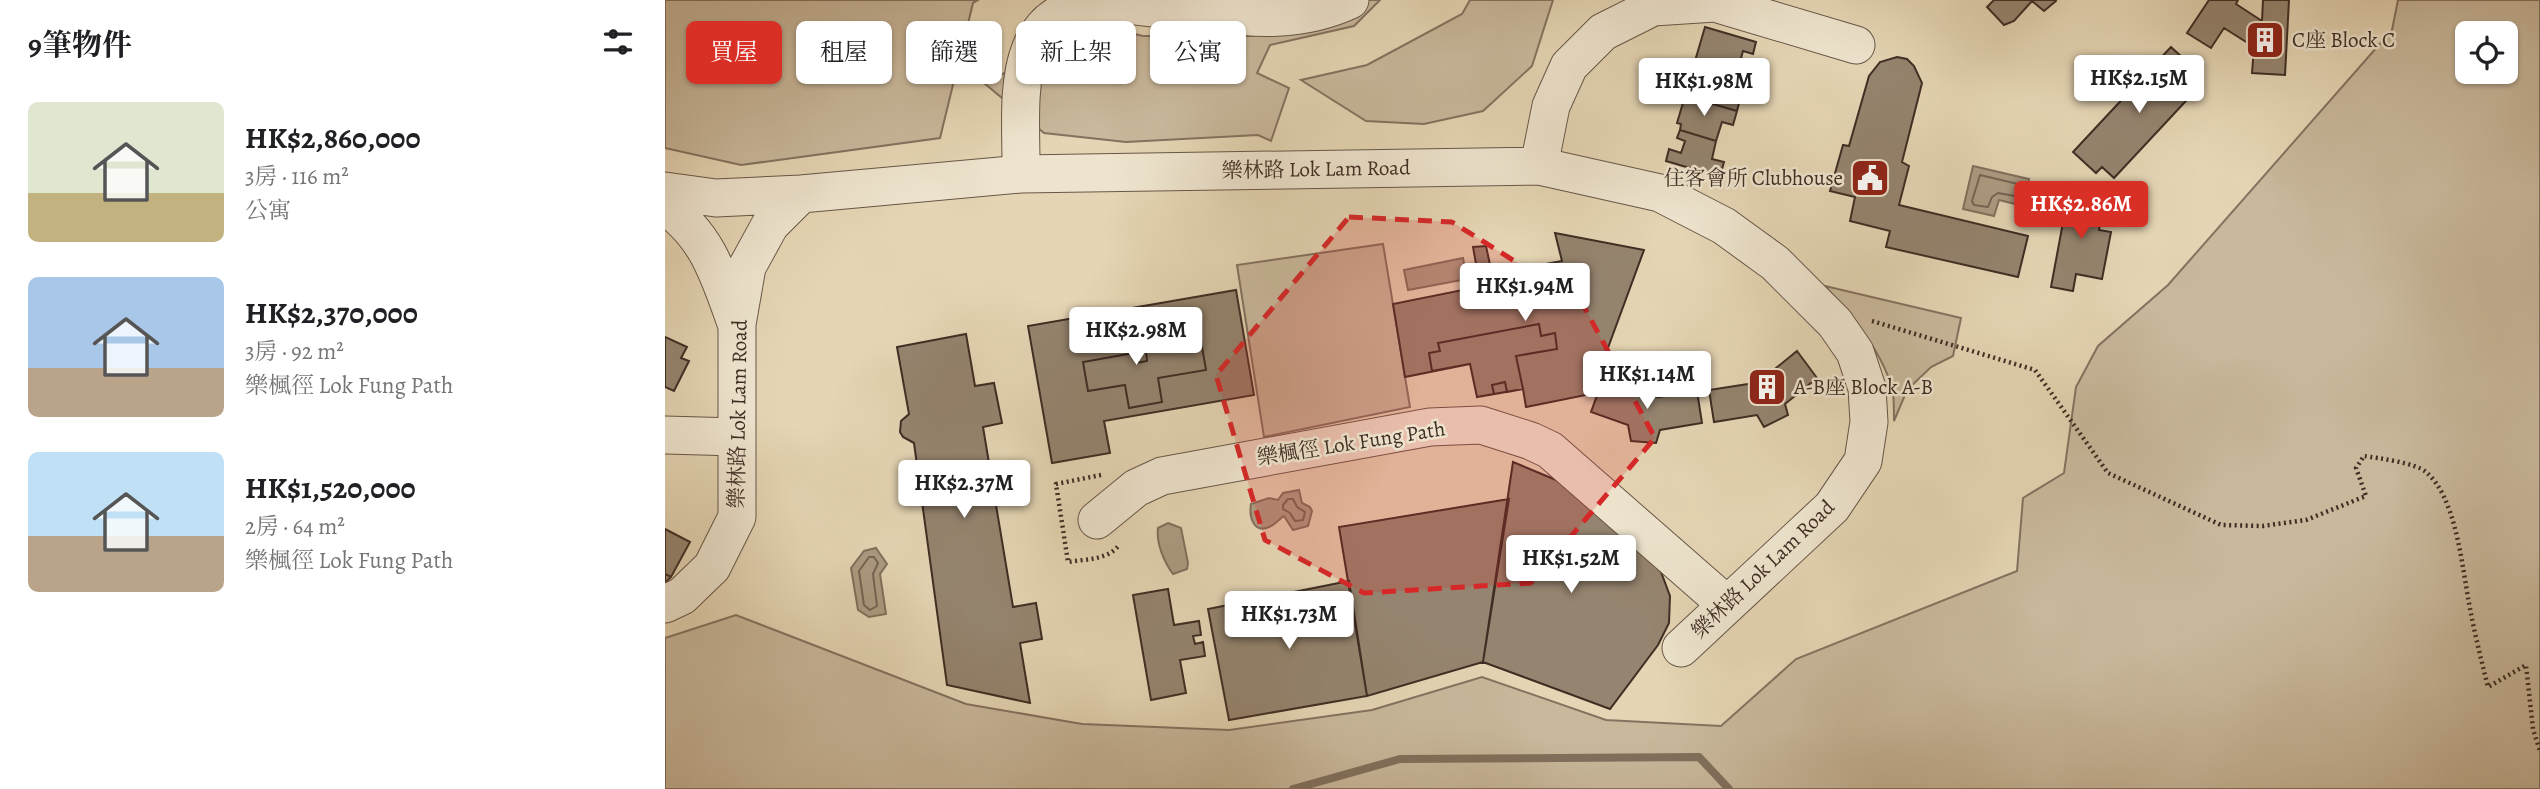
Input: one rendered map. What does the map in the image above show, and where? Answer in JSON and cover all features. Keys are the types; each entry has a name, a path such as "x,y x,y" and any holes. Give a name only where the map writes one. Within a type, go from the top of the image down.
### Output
{"street":[{"path":"1021,174 1023,84 1028,52 1041,28 1063,11 1077,6 1106,3 1248,18 1274,9 1318,12 1350,0"},
{"path":"1539,166 1551,106 1569,66 1603,32 1653,7 1715,3 1856,45"},
{"name":"樂林路 Lok Lam Road","path":"665,604 682,596 712,567 737,517 737,324 747,267 771,225 801,194 1021,174 1539,166 1660,193 1724,226 1775,263 1835,323 1855,352 1867,388 1869,422 1863,461 1832,507 1725,604 1681,648"},
{"path":"665,191 716,198 801,194"},
{"path":"665,206 686,221 716,267 737,324"},
{"name":"樂楓徑 Lok Fung Path","path":"1109,531 1136,488 1162,475 1430,427 1481,425 1550,450 1725,604"},
{"path":"665,435 737,437"}],"path":[{"path":"1865,318 2035,370 2108,473 2221,525 2263,526 2306,520 2366,496 2356,468 2364,456 2425,470 2438,486 2458,536 2487,687 2526,665 2533,729 2540,751"},
{"path":"1109,531 1113,553 1068,562 1056,484 1111,473"}],"highlighted area":[{"path":"1349,217 1452,222 1582,303 1655,438 1531,583 1364,593 1265,540 1216,375"}],"shaded area":[{"path":"665,0 978,0 973,3 969,21 906,21 906,84 953,84 940,138 741,165 665,148"},
{"path":"1364,0 1380,0 1354,26 1270,45 1257,73 1289,88 1271,141 1258,135 1126,142 1044,133 985,84 1002,84 1002,74 1016,67 1016,84 1136,84 1136,34 1150,36 1150,84 1246,84 1246,36"},
{"path":"1470,0 1553,0 1532,66 1483,111 1424,124 1366,121 1301,80 1367,65 1462,14"},
{"path":"2398,0 2540,0 2540,789 665,789 665,638 736,615 966,704 1082,724 1229,730 1372,710 1482,677 1606,720 1721,726 1796,659 2017,571 2023,498 2064,473 2076,387 2098,346 2168,285 2392,30"},
{"path":"1383,244 1410,407 1264,437 1237,265"},
{"path":"1825,286 1961,318 1953,356 1931,367 1907,390 1894,421 1893,393 1882,363 1865,335"}],"water":[{"path":"1973,166 2029,179 2023,206 1999,200 1994,216 1963,209"},
{"path":"1463,258 1467,279 1408,290 1404,270"},
{"path":"1299,490 1302,503 1312,511 1308,526 1293,530 1284,516 1264,529 1253,523 1251,504 1269,498 1278,500 1283,493"},
{"path":"1168,523 1181,528 1188,563 1187,569 1173,574 1158,540 1158,528"},
{"path":"876,548 887,564 880,574 886,614 869,617 858,610 851,568 864,551"}],"building":[{"path":"1994,0 2056,1 2044,11 2032,1 2014,21 2004,25 1987,7"},
{"name":"C座 Block C","path":"2209,0 2238,0 2236,4 2262,21 2263,0 2289,0 2285,75 2252,73 2254,47 2224,28 2211,48 2187,33"},
{"path":"1705,27 1756,42 1753,54 1743,51 1737,73 1695,61"},
{"path":"2171,47 2197,71 2190,78 2199,87 2114,178 2102,167 2096,173 2073,152"},
{"name":"住客會所 Clubhouse","path":"1897,57 1907,59 1914,66 1922,83 1902,162 1909,166 1899,205 2028,236 2018,277 1886,247 1890,231 1850,221 1855,197 1830,191 1843,145 1849,146 1869,76 1880,62"},
{"path":"1695,61 1737,73 1732,88 1742,91 1737,111 1685,96"},
{"path":"1685,96 1737,111 1733,125 1722,122 1716,141 1680,130 1681,124 1677,123"},
{"path":"1680,130 1716,141 1712,159 1724,162 1720,177 1666,161 1669,149 1681,153 1685,141 1677,138"},
{"path":"2069,190 2105,197 2099,230 2111,232 2102,279 2076,274 2073,291 2051,287"},
{"path":"1555,233 1644,250 1591,394 1526,407 1523,389 1477,397 1470,364 1405,377 1393,304 1473,288 1478,275 1473,247 1486,246 1492,274 1562,261"},
{"path":"1236,290 1254,395 1104,421 1110,453 1052,463 1028,326"},
{"path":"1539,324 1541,336 1555,333 1557,349 1516,356 1523,389 1507,392 1505,382 1492,385 1494,394 1477,397 1470,364 1432,371 1429,353 1440,351 1438,343"},
{"path":"966,334 975,386 994,383 1002,423 983,427 1013,607 1036,603 1042,639 1020,643 1030,703 947,685 914,443 900,432 901,421 909,414 897,347"},
{"path":"665,337 687,347 681,358 689,361 674,391 665,387"},
{"path":"1201,341 1206,370 1158,378 1162,402 1129,408 1125,385 1088,391 1083,362 1134,353 1136,363 1147,361 1146,351"},
{"name":"A-B座 Block A-B","path":"1797,351 1817,378 1785,404 1788,415 1764,427 1757,415 1714,422 1709,390 1748,384 1765,377"},
{"path":"1602,382 1639,395 1659,397 1697,391 1702,423 1660,430 1656,443 1631,441 1628,425 1591,412"},
{"path":"1513,462 1556,480 1584,500 1638,547 1661,572 1670,596 1669,623 1658,645 1610,709 1483,662"},
{"path":"1509,499 1483,662 1367,696 1339,527"},
{"path":"665,529 690,542 671,577 665,574"},
{"path":"665,529 690,542 665,583"},
{"path":"1349,581 1367,696 1229,720 1208,609"},
{"path":"1168,589 1174,625 1199,621 1201,635 1193,636 1195,644 1203,642 1205,656 1180,660 1186,693 1151,700 1133,595"}],"waterway":[{"path":"1293,789 1400,759 1699,757 1729,789"}],"place":[{"name":"C座 Block C","path":"2265,40"},
{"name":"住客會所 Clubhouse","path":"1870,178"},
{"name":"A-B座 Block A-B","path":"1767,387"}]}
